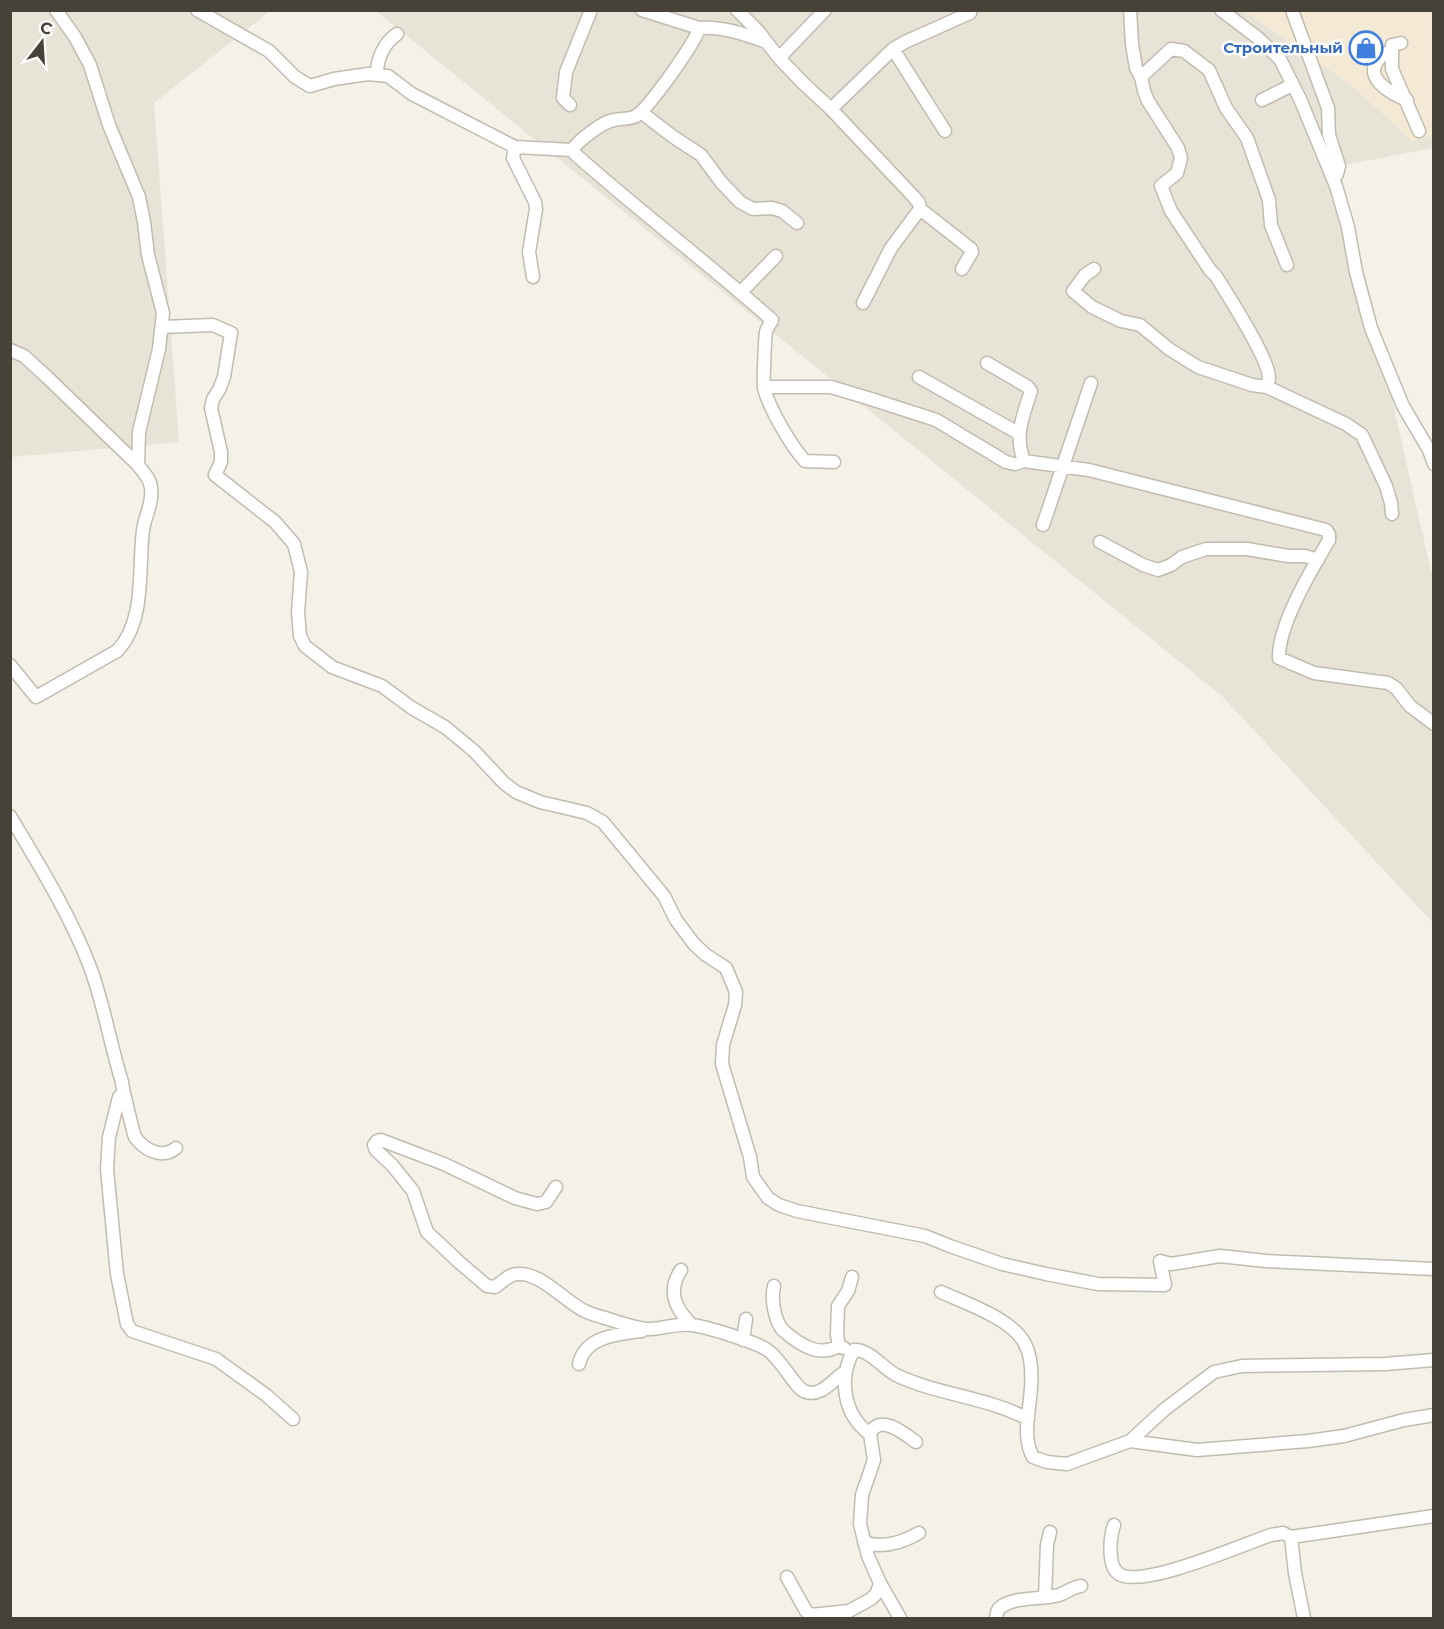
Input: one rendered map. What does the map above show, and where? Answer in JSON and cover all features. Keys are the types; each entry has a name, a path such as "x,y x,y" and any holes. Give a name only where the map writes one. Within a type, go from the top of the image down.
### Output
{"street":[{"path":"56,10 75,37 90,65 109,125 139,197 148,255 163,313 154,376 140,432 138,465"},
{"path":"197,10 269,51 295,77 310,86 334,79 377,74 388,76 412,94 514,147 572,150 588,134 612,120 626,120 641,112 681,59 699,28"},
{"path":"570,105 563,98 566,72 591,10"},
{"path":"736,10 758,31 779,58 913,196 919,203 920,209 971,249 972,252 962,269"},
{"path":"779,58 825,10"},
{"path":"1130,10 1136,68 1142,77 1148,101 1173,139 1181,158 1177,173 1161,186 1163,195 1255,341 1269,378 1267,387"},
{"path":"1221,10 1258,38 1280,59 1300,99 1334,178 1348,227 1356,272 1371,328 1403,406 1430,447 1434,464"},
{"path":"644,11 699,28 709,27 764,41"},
{"path":"831,109 893,49 970,13"},
{"path":"1293,13 1328,108 1329,135 1339,166 1334,178"},
{"path":"377,74 377,66 384,46 397,34"},
{"path":"1407,100 1390,93 1379,83 1375,69 1379,59 1396,47 1392,69 1407,100 1419,132"},
{"path":"893,49 945,131"},
{"path":"1142,77 1171,49 1184,51 1209,70 1226,108 1247,138 1269,200 1271,225 1287,265"},
{"path":"1262,100 1292,86"},
{"path":"641,112 701,155 721,182 740,202 753,209 771,208 782,211 797,223"},
{"path":"514,147 513,158 535,202 536,209 529,252 533,277"},
{"path":"572,150 631,203 772,320 766,330 764,341 766,353 764,387 781,424 797,453 805,462 834,462"},
{"path":"863,303 891,248 920,209"},
{"path":"741,292 776,256"},
{"path":"1094,269 1085,275 1074,291 1092,307 1121,321 1140,325 1168,350 1198,367 1252,385 1267,387 1346,424 1362,435 1386,486 1392,514"},
{"path":"162,327 213,325 231,333 224,377 211,408 221,452 221,462 215,475 275,522 294,544 301,572 298,618 300,636 304,646 332,667 382,686 412,708 445,727 474,751 504,783 516,792 540,802 587,813 603,822 664,896 676,920 694,944 726,968 736,992 735,1005 723,1045 722,1064 750,1157 753,1177 768,1198 779,1205 797,1211 925,1236 1002,1264 1098,1284 1165,1285 1160,1261 1170,1264 1220,1256 1266,1261 1434,1269"},
{"path":"10,350 24,357 40,371 138,465 150,481 152,498 144,526 136,617 130,634 117,651 36,697 10,665"},
{"path":"987,363 1028,387 1030,391 1018,433 1024,461"},
{"path":"919,377 1018,433"},
{"path":"1043,525 1091,383"},
{"path":"764,387 831,387 936,420 1006,462 1015,464 1024,461 1089,470 1326,530 1329,540 1298,595 1279,647 1279,658 1314,674 1388,683 1396,688 1410,706 1434,724"},
{"path":"1100,542 1143,565 1158,570 1182,557 1206,549 1247,549 1288,556 1305,556 1318,560"},
{"path":"10,816 74,928 90,967 122,1082 123,1094 128,1103 132,1131 136,1138 156,1153 162,1154 176,1148"},
{"path":"123,1094 117,1103 109,1137 107,1169 117,1274 127,1324 132,1331 216,1359 266,1395 293,1419"},
{"path":"556,1187 546,1202 537,1204 515,1197 422,1155 381,1140 376,1141 374,1145 413,1191 427,1232 488,1286 495,1287 511,1275 532,1276 583,1311 650,1330"},
{"path":"681,1270 676,1278 673,1299 692,1325"},
{"path":"839,1346 838,1306 848,1291 852,1277"},
{"path":"774,1286 772,1293 781,1328 804,1346 818,1351 839,1346 864,1352 895,1374 998,1406 1028,1419"},
{"path":"940,1292 986,1311 1021,1337 1028,1352 1031,1375 1028,1419 1029,1449 1033,1457 1047,1462 1067,1464 1130,1442 1165,1409 1214,1372 1250,1366 1393,1364 1434,1360"},
{"path":"743,1340 746,1319"},
{"path":"579,1364 580,1358 597,1340 670,1326 692,1325 765,1349 777,1357 800,1389 807,1393 819,1392 831,1384 844,1372 854,1350"},
{"path":"844,1372 844,1389 852,1413 864,1430 870,1434"},
{"path":"1130,1442 1197,1450 1308,1441 1344,1436 1404,1420 1434,1415"},
{"path":"900,1618 880,1583 864,1542 860,1524 862,1495 874,1454 870,1434 876,1425 881,1424 897,1429 916,1442"},
{"path":"1114,1525 1111,1542 1112,1562 1116,1572 1121,1576 1131,1576 1186,1567 1271,1535 1434,1516"},
{"path":"1045,1597 1047,1545 1050,1532"},
{"path":"864,1542 870,1544 899,1543 919,1533"},
{"path":"1288,1533 1304,1618"},
{"path":"787,1577 811,1617 849,1611 872,1599 880,1583"},
{"path":"996,1618 1001,1606 1012,1602 1062,1594 1073,1587 1081,1586"}],"shaded area":[{"path":"11,11 270,11 154,103 179,442 11,457"},
{"path":"376,11 1433,11 1433,148 1339,166 1433,580 1433,923 1222,696"},
{"name":"Строительный","path":"1244,11 1433,11 1433,136 1412,141 1351,85"}],"place":[{"name":"Строительный","path":"1366,48"}]}
